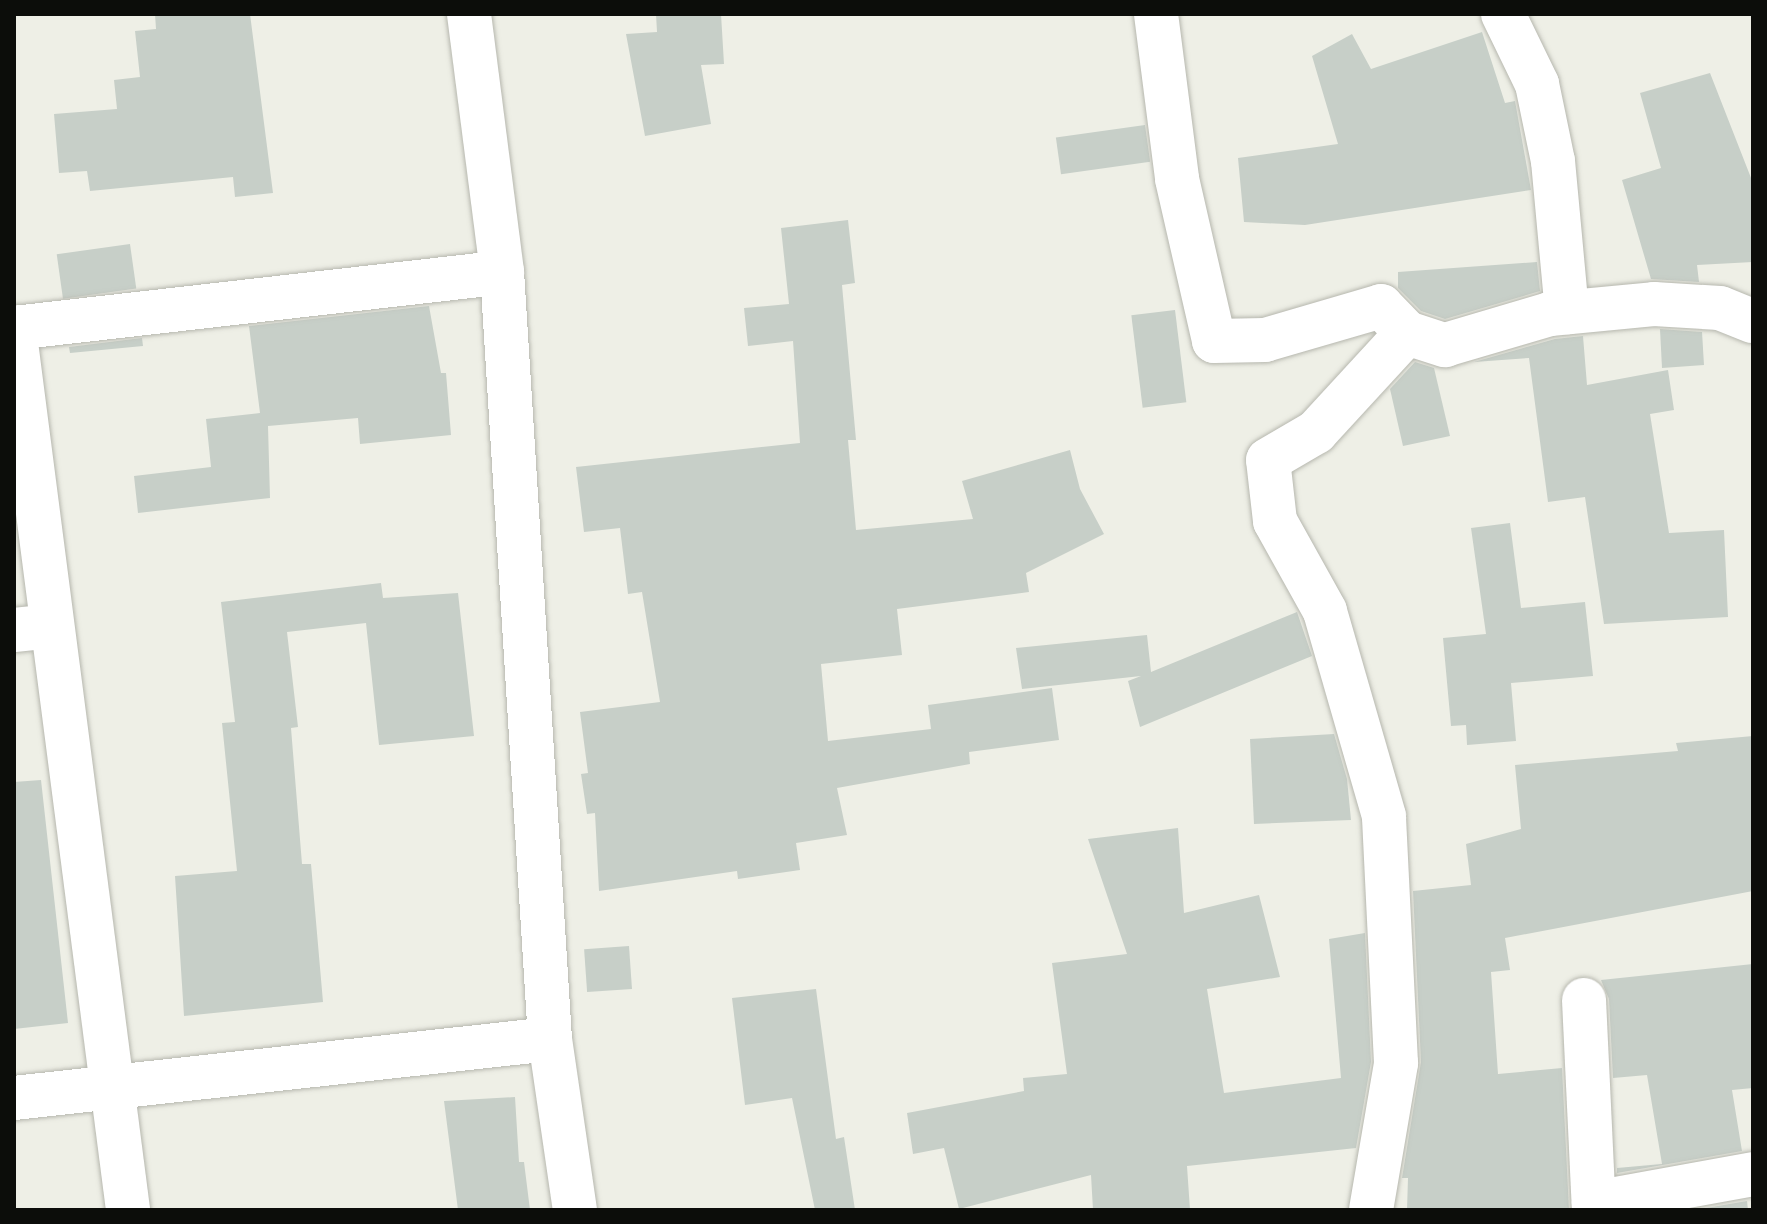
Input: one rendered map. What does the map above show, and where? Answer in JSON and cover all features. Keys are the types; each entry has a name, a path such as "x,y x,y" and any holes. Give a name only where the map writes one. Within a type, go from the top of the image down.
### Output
{"street":[{"path":"469,14 502,272 550,1039 575,1210"},
{"path":"1156,14 1177,179 1214,341 1265,340 1381,306 1407,333 1445,345 1567,312 1654,304 1720,308 1753,321"},
{"path":"1503,14 1537,84 1553,161 1567,312"},
{"path":"128,1210 112,1087 33,628 14,328 502,272"},
{"path":"1371,1210 1396,1063 1384,816 1325,611 1275,521 1268,460 1316,432 1407,333"},
{"path":"1584,1000 1594,1206 1753,1174"},
{"path":"14,1098 550,1039"}],"building":[{"path":"155,14 250,14 273,193 235,197 233,177 90,191 87,171 59,173 54,114 117,109 114,80 140,77 135,31 156,29"},
{"path":"656,14 721,14 724,64 701,65 711,124 645,136 626,34 657,32"},
{"path":"1482,32 1505,103 1515,101 1531,190 1305,225 1244,222 1238,158 1338,144 1312,56 1352,34 1371,69"},
{"path":"1710,73 1753,183 1753,262 1697,265 1699,282 1651,279 1622,180 1661,168 1640,93"},
{"path":"1145,125 1150,162 1061,174 1056,138"},
{"path":"848,220 855,283 842,285 856,440 848,440 856,530 973,519 962,481 1070,450 1080,489 1104,534 1026,573 1029,592 897,609 902,655 821,664 828,741 931,729 928,705 1052,688 1059,740 969,752 970,764 837,788 847,835 796,843 800,870 738,879 737,871 599,891 595,813 587,814 581,774 588,773 580,712 660,702 642,592 628,594 620,528 584,532 576,467 800,443 793,341 748,346 744,308 789,304 781,228"},
{"path":"130,244 136,289 63,299 57,254"},
{"path":"1537,262 1540,291 1445,319 1421,311 1398,288 1398,272"},
{"path":"429,306 441,373 446,373 451,435 360,444 358,418 268,426 270,498 138,513 134,476 211,467 206,419 260,413 249,326"},
{"path":"1175,310 1186,402 1143,408 1131,315"},
{"path":"1660,329 1702,332 1704,365 1662,368"},
{"path":"1583,336 1587,385 1668,370 1674,410 1650,414 1669,533 1724,530 1728,617 1604,624 1585,497 1548,502 1529,358 1474,362 1555,339"},
{"path":"142,338 143,346 70,353 69,347"},
{"path":"1415,362 1434,368 1450,436 1403,446 1390,389"},
{"path":"1510,523 1521,608 1585,602 1593,676 1511,683 1516,741 1467,745 1466,725 1451,726 1443,638 1486,634 1471,528"},
{"path":"381,583 383,598 458,593 474,736 379,745 366,623 287,632 298,727 291,728 302,864 311,864 323,1002 184,1016 175,876 237,871 222,723 235,722 221,602"},
{"path":"1297,612 1312,656 1140,727 1128,681 1141,676 1022,689 1016,648 1147,635 1151,672"},
{"path":"1334,734 1347,779 1351,820 1254,824 1250,739"},
{"path":"1753,736 1753,891 1505,938 1510,970 1491,972 1498,1074 1562,1068 1569,1210 1407,1210 1408,1178 1402,1178 1421,1062 1413,891 1471,885 1466,844 1521,829 1515,765 1678,751 1676,743"},
{"path":"41,780 68,1023 14,1029 14,782"},
{"path":"1178,828 1184,913 1259,895 1280,977 1207,989 1224,1093 1341,1078 1329,939 1365,933 1371,1062 1356,1148 1187,1166 1190,1210 1093,1210 1091,1175 959,1209 944,1148 913,1154 907,1113 1024,1091 1023,1078 1067,1074 1052,963 1127,954 1088,839"},
{"path":"629,946 632,989 587,992 584,949"},
{"path":"1753,964 1753,1088 1732,1090 1742,1151 1617,1173 1617,1168 1662,1164 1647,1075 1613,1078 1609,999 1601,980"},
{"path":"816,989 836,1139 844,1137 855,1210 815,1210 792,1098 745,1105 732,998"},
{"path":"515,1097 519,1162 524,1162 530,1210 458,1210 444,1101"},
{"path":"1747,1201 1748,1210 1695,1210"}]}
